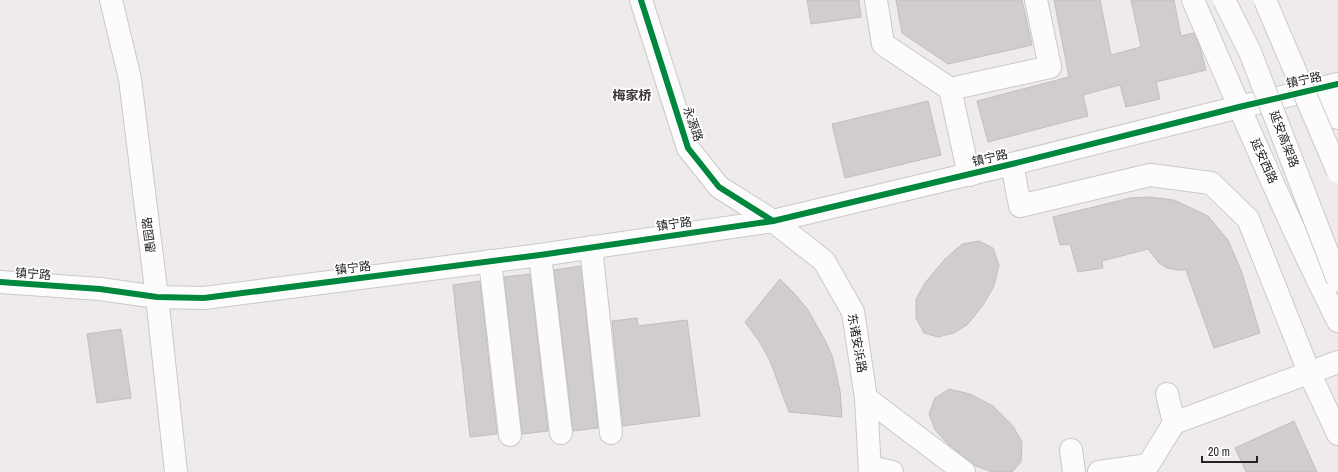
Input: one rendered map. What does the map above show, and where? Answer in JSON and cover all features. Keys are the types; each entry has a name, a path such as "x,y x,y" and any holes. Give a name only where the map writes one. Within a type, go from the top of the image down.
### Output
{"main road":[{"name":"愚园路","path":"111,0 130,78 157,297 176,472"},
{"name":"永源路","path":"641,0 688,148 719,187 773,221"},
{"path":"876,0 883,44 950,89 969,175"},
{"path":"950,89 1050,67 1036,0"},
{"name":"延安西路","path":"1193,0 1239,107 1319,283 1338,321"},
{"name":"延安高架路","path":"1224,0 1250,52 1338,280"},
{"path":"1266,0 1338,172"},
{"path":"1273,0 1338,158"},
{"name":"镇宁路","path":"0,282 100,289 157,297 204,298 540,255 773,221 969,175 1239,107 1338,84"},
{"path":"1311,90 1330,101 1338,118"},
{"path":"1012,164 1020,206 1150,175 1211,183 1248,218 1309,372 1338,434"},
{"name":"东诸安浜路","path":"773,221 824,261 853,312 866,398 870,469"},
{"path":"591,247 611,433"},
{"path":"540,255 561,433"},
{"path":"490,261 510,435"},
{"path":"1099,472 1150,468 1174,423 1338,362"},
{"path":"1167,394 1174,423"},
{"path":"866,398 964,472"},
{"path":"1071,450 1074,472"},
{"path":"870,469 892,472"}],"building":[{"path":"807,0 859,0 861,17 811,24"},
{"path":"896,0 1022,0 1032,45 948,64 902,33"},
{"path":"1054,0 1100,0 1111,55 1141,47 1131,0 1174,0 1181,36 1194,33 1206,70 1156,82 1160,99 1126,107 1120,85 1083,95 1088,116 988,142 977,101 1069,77"},
{"path":"928,101 941,155 845,178 832,124"},
{"path":"1150,197 1174,200 1208,216 1228,240 1242,273 1260,333 1214,348 1186,270 1167,268 1159,263 1148,249 1102,261 1103,268 1078,272 1070,244 1060,245 1053,217 1130,198"},
{"path":"979,241 993,248 999,265 994,286 983,305 968,324 954,333 938,337 924,333 916,318 916,299 925,283 945,259 962,244"},
{"path":"581,266 598,428 573,431 554,270"},
{"path":"530,274 548,431 522,434 504,277"},
{"path":"780,279 808,310 825,340 832,356 836,372 840,391 842,417 789,412 770,361 759,341 745,322"},
{"path":"480,281 497,434 470,437 453,285"},
{"path":"637,318 638,326 687,320 700,416 623,426 612,321"},
{"path":"121,329 131,398 97,403 87,334"},
{"path":"949,389 970,394 993,406 1013,426 1022,442 1021,462 1012,472 992,472 976,466 948,444 935,430 929,414 935,398"},
{"path":"1294,421 1317,472 1246,472 1235,448"}],"cycle path":[{"path":"641,0 688,148 719,187 773,221"},
{"path":"0,282 100,289 157,297 204,298 540,255 773,221 1338,84"}],"district":[{"name":"梅家桥","path":"632,95"}]}
